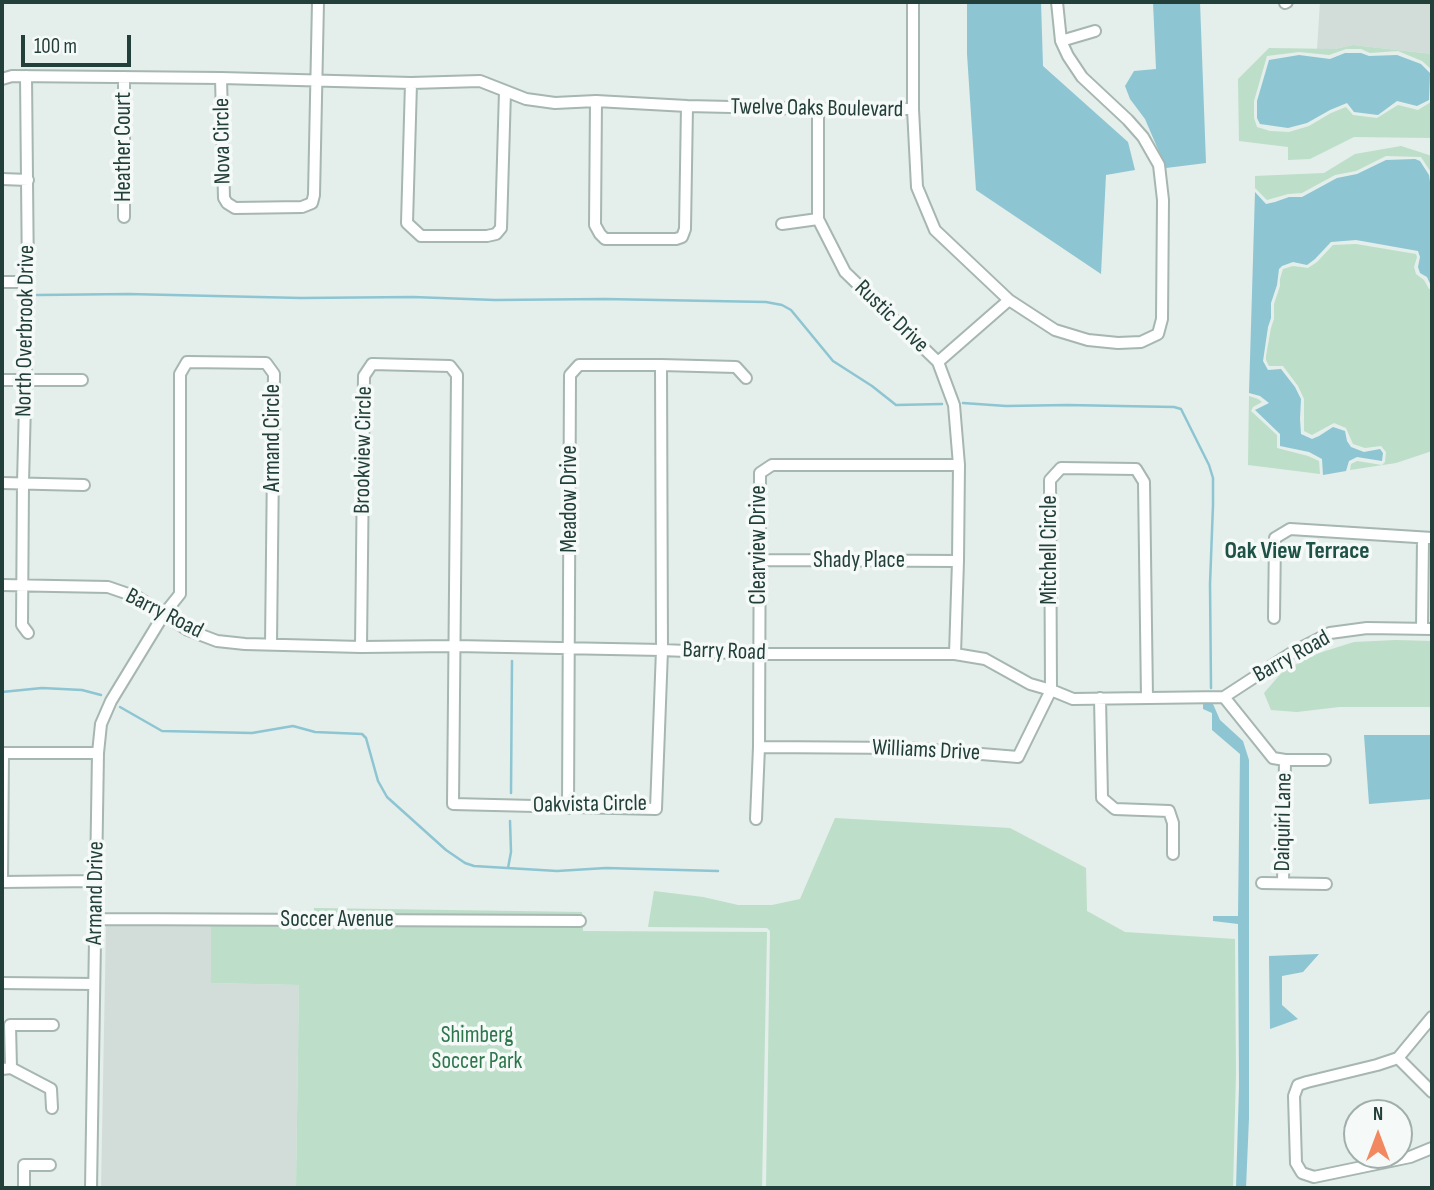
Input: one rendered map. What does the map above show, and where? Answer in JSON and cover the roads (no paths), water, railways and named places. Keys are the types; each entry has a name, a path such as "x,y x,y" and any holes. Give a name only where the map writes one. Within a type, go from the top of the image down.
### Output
{"street":[{"path":"317,81 318,2"},
{"path":"913,2 913,109"},
{"name":"Twelve Oaks Boulevard","path":"5,76 411,83 480,81 526,99 555,103 596,101 687,106 913,109 917,187 935,230 1009,300 1055,330 1088,340 1141,342 1158,334 1162,319 1163,200 1159,165 1143,137 1083,77 1068,56 1060,41 1057,2"},
{"path":"1060,41 1095,31"},
{"name":"North Overbrook Drive","path":"26,76 28,282 22,625 28,633"},
{"name":"Heather Court","path":"124,77 124,217"},
{"name":"Nova Circle","path":"221,78 224,198 235,208 302,207 312,203 317,81"},
{"path":"411,83 407,223 421,236 487,236 496,234 501,228 505,91"},
{"path":"596,101 595,225 605,239 682,237 685,229 687,106"},
{"name":"Rustic Drive","path":"818,109 818,219 845,272 938,362 954,405 959,465 955,654"},
{"path":"2,179 28,180"},
{"path":"782,224 818,219"},
{"path":"2,282 28,282"},
{"path":"938,362 1009,300"},
{"name":"Armand Circle","path":"164,614 180,594 180,374 187,362 266,363 274,374 271,644"},
{"name":"Brookview Circle","path":"361,647 364,376 372,364 450,366 457,375 455,646"},
{"name":"Meadow Drive","path":"568,808 570,374 579,365 661,365 736,367 746,378"},
{"name":"Oakvista Circle","path":"455,646 453,804 656,809 662,650 661,365"},
{"path":"2,380 82,380"},
{"name":"Clearview Drive","path":"756,819 759,747 760,473 772,465 959,465"},
{"name":"Mitchell Circle","path":"1051,690 1050,480 1061,468 1136,469 1144,482 1147,698"},
{"path":"2,483 83,485"},
{"path":"1274,618 1275,538 1290,529 1428,539 1427,629"},
{"name":"Shady Place","path":"760,560 958,561"},
{"name":"Barry Road","path":"2,585 108,587 137,597 188,630 217,641 245,644 568,648 758,654 955,654 985,659 1030,684 1073,699 1224,696 1293,652 1330,633 1367,628 1427,629"},
{"name":"Armand Drive","path":"90,1188 98,752 101,724 111,701 164,614"},
{"name":"Williams Drive","path":"759,747 908,748 1018,757 1051,690"},
{"path":"1224,696 1273,758 1325,760"},
{"path":"1100,698 1102,798 1115,810 1169,811 1173,823 1173,854"},
{"path":"96,881 2,882 2,753 98,752"},
{"name":"Daiquiri Lane","path":"1283,883 1285,760"},
{"path":"1262,883 1326,884"},
{"name":"Soccer Avenue","path":"95,919 580,921"},
{"path":"2,983 94,984"},
{"path":"1432,1017 1398,1058 1307,1082 1298,1086 1294,1096 1296,1163 1302,1172 1314,1177 1410,1157 1432,1148"},
{"path":"52,1108 51,1088 6,1069 10,1025 53,1025"},
{"path":"1398,1058 1432,1092"},
{"path":"24,1188 24,1164 50,1165"}],"water":[{"path":"967,2 1041,2 1043,66 1128,142 1135,170 1106,175 1101,274 976,190 967,54"},
{"path":"1153,2 1200,2 1206,163 1166,168 1145,119 1130,99 1125,86 1134,71 1156,69"},
{"path":"1345,53 1397,55 1421,64 1430,73 1429,100 1417,106 1397,101 1378,115 1354,112 1347,103 1307,123 1288,128 1260,124 1257,118 1257,101 1269,60 1299,55 1330,59"},
{"path":"1386,160 1420,161 1429,175 1432,195 1431,286 1427,277 1420,273 1418,251 1356,240 1331,242 1307,265 1293,262 1279,269 1263,361 1268,370 1281,369 1295,387 1301,399 1301,434 1312,439 1333,427 1345,431 1351,447 1364,452 1380,449 1383,453 1382,461 1357,457 1349,461 1346,471 1323,475 1322,459 1309,452 1280,446 1280,434 1255,410 1269,403 1260,396 1249,393 1255,192 1266,204 1289,197 1302,197 1337,178 1357,174"},
{"path":"1203,702 1213,704 1220,720 1243,741 1249,760 1249,1118 1246,1188 1236,1188 1239,1087 1238,924 1213,921 1213,916 1238,916 1240,754 1212,730 1212,713 1203,709"},
{"path":"1364,735 1432,735 1432,799 1369,804"},
{"path":"1319,954 1303,972 1282,976 1282,1005 1298,1019 1270,1029 1269,956"}],"waterway":[{"path":"37,295 766,302 791,310 833,361 896,405 942,404"},
{"path":"963,403 1181,409 1213,478 1211,688"},
{"path":"511,793 512,661"},
{"path":"2,692 42,688 82,690 101,695"},
{"path":"120,707 162,731 252,733 293,726 315,732 362,734 366,738 378,781 387,797 446,850 474,866 557,871 606,868 718,871"},
{"path":"508,868 511,852 510,821"}],"district":[{"name":"Oak View Terrace","path":"1297,552"}],"park label":[{"name":"Shimberg Soccer Park","path":"477,1049"}]}
